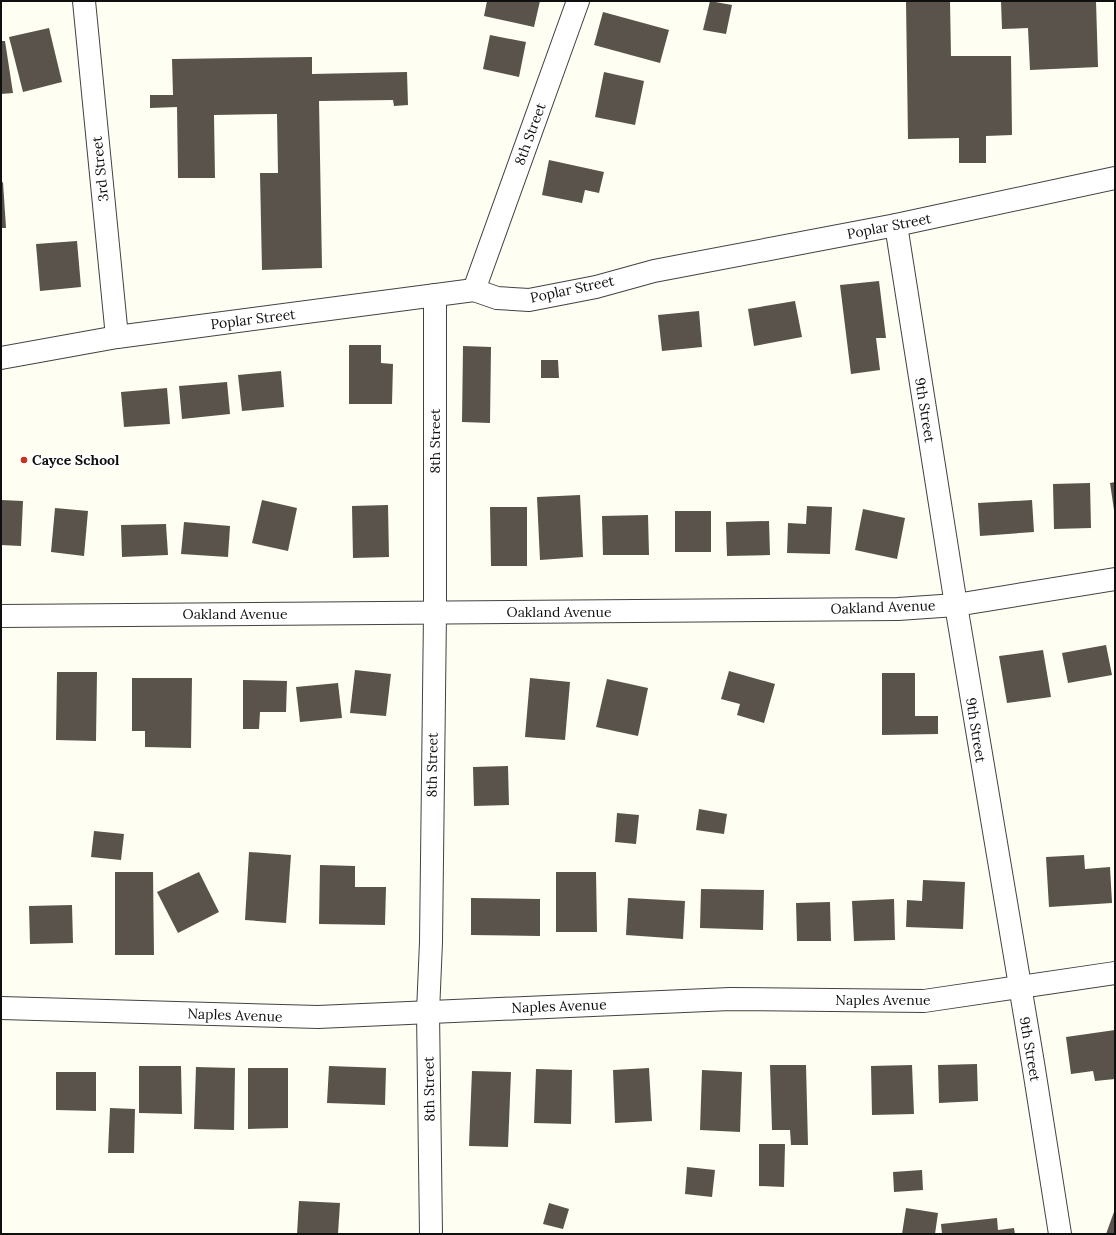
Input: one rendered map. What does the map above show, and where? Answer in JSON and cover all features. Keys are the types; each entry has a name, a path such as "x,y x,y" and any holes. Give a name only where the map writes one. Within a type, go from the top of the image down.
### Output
{"street":[{"name":"3rd Street","path":"84,1 117,337"},
{"name":"8th Street","path":"474,290 578,1"},
{"name":"Poplar Street","path":"1,358 117,337 474,290 497,298 529,300 596,287 654,271 896,225 1115,178"},
{"name":"9th Street","path":"896,225 956,605 1019,988 1033,1063 1060,1234"},
{"name":"8th Street","path":"431,1234 428,1012 435,613 435,295"},
{"name":"Oakland Avenue","path":"1,616 898,609 956,605 1115,579"},
{"name":"Naples Avenue","path":"1,1008 318,1017 730,999 924,1002 1115,973"}],"building":[{"path":"487,1 540,1 534,27 484,16"},
{"path":"710,1 732,5 726,34 703,30"},
{"path":"906,1 950,1 951,56 1011,56 1012,135 986,136 986,163 959,163 959,138 908,139"},
{"path":"1001,1 1096,1 1098,67 1030,70 1028,28 1002,29"},
{"path":"603,12 669,30 660,63 594,45"},
{"path":"49,28 62,82 23,92 9,37"},
{"path":"490,35 526,42 519,77 483,69"},
{"path":"1,41 5,41 13,93 1,94"},
{"path":"312,57 312,74 407,72 408,105 394,106 393,100 319,101 322,268 262,270 260,173 278,173 277,114 214,115 215,178 178,178 177,107 150,108 150,95 173,95 172,59"},
{"path":"604,72 644,81 635,125 595,117"},
{"path":"549,160 604,172 599,193 585,190 582,203 542,195"},
{"path":"3,182 6,228 1,228 1,183"},
{"path":"77,241 81,287 40,291 36,244"},
{"path":"879,281 886,338 876,338 880,370 851,374 840,285"},
{"path":"795,301 802,337 754,346 748,309"},
{"path":"699,311 702,347 662,351 658,315"},
{"path":"349,345 381,345 381,363 393,364 392,404 349,404"},
{"path":"463,346 491,347 490,423 462,422"},
{"path":"541,360 558,360 559,378 541,378"},
{"path":"281,371 284,407 242,411 238,375"},
{"path":"227,382 230,414 182,419 179,386"},
{"path":"167,388 170,424 124,427 121,392"},
{"path":"1115,482 1115,510 1114,510 1110,483"},
{"path":"1090,483 1091,528 1054,529 1053,484"},
{"path":"580,495 583,557 540,560 537,497"},
{"path":"1,500 23,501 21,546 1,545"},
{"path":"262,500 297,508 288,551 252,543"},
{"path":"1032,500 1034,532 980,536 978,503"},
{"path":"388,505 389,557 353,558 352,506"},
{"path":"807,506 832,507 830,554 787,553 788,523 806,524"},
{"path":"490,507 527,507 527,566 491,566"},
{"path":"55,508 88,511 84,556 51,552"},
{"path":"863,509 905,518 897,559 855,550"},
{"path":"675,511 711,511 711,552 675,552"},
{"path":"648,515 649,555 603,555 602,516"},
{"path":"769,521 770,555 727,556 726,522"},
{"path":"184,522 230,526 228,557 181,554"},
{"path":"166,524 168,555 122,557 121,525"},
{"path":"1106,645 1112,675 1068,683 1062,653"},
{"path":"1043,650 1051,697 1007,703 999,656"},
{"path":"355,670 391,674 386,716 350,713"},
{"path":"729,671 775,684 764,723 737,715 740,704 721,699"},
{"path":"57,672 97,672 96,741 56,740"},
{"path":"882,673 915,673 915,716 938,716 938,734 882,735"},
{"path":"132,678 192,678 191,748 145,747 145,731 132,731"},
{"path":"530,678 570,682 565,740 525,737"},
{"path":"607,679 648,688 638,736 596,727"},
{"path":"243,680 287,681 286,712 260,712 259,729 243,729"},
{"path":"338,683 342,718 300,722 296,687"},
{"path":"508,766 509,805 474,806 473,767"},
{"path":"699,809 727,814 724,834 696,830"},
{"path":"617,813 639,815 636,844 615,842"},
{"path":"94,831 124,834 121,860 91,857"},
{"path":"249,852 291,855 286,923 245,920"},
{"path":"1084,855 1085,869 1110,867 1112,903 1049,907 1046,857"},
{"path":"320,865 355,866 355,887 386,887 385,925 319,924"},
{"path":"115,872 153,872 154,955 115,955"},
{"path":"199,872 219,912 178,933 157,892"},
{"path":"556,872 596,872 597,932 556,932"},
{"path":"923,880 965,882 963,929 906,927 907,900 922,901"},
{"path":"701,889 764,890 763,930 700,928"},
{"path":"471,898 540,899 540,936 471,935"},
{"path":"628,898 685,901 683,939 626,935"},
{"path":"894,899 895,940 854,941 852,901"},
{"path":"830,902 831,941 797,941 796,903"},
{"path":"72,905 73,943 30,944 29,906"},
{"path":"1115,1030 1115,1079 1095,1081 1093,1071 1071,1074 1066,1037"},
{"path":"977,1064 978,1101 939,1103 938,1065"},
{"path":"770,1065 806,1065 808,1145 791,1145 790,1130 772,1130"},
{"path":"912,1065 914,1114 872,1115 871,1066"},
{"path":"139,1066 181,1066 182,1114 139,1113"},
{"path":"329,1066 386,1068 385,1105 327,1103"},
{"path":"196,1067 235,1068 234,1130 194,1129"},
{"path":"248,1068 288,1068 288,1128 248,1129"},
{"path":"649,1068 652,1121 615,1123 613,1070"},
{"path":"536,1069 572,1070 571,1124 534,1123"},
{"path":"702,1070 742,1072 740,1132 700,1130"},
{"path":"472,1071 511,1072 508,1147 469,1146"},
{"path":"56,1072 96,1072 96,1111 56,1110"},
{"path":"110,1108 135,1109 134,1153 108,1153"},
{"path":"759,1144 785,1144 784,1187 759,1186"},
{"path":"687,1167 715,1170 712,1197 685,1194"},
{"path":"922,1170 923,1190 894,1192 893,1172"},
{"path":"299,1201 340,1203 338,1234 297,1234"},
{"path":"549,1203 569,1209 563,1229 543,1224"},
{"path":"906,1208 938,1213 935,1234 902,1234"},
{"path":"1115,1209 1115,1234 1106,1234"},
{"path":"997,1218 998,1230 1014,1228 1015,1234 942,1234 941,1224"}],"place":[{"name":"Cayce School","path":"24,460"}]}
